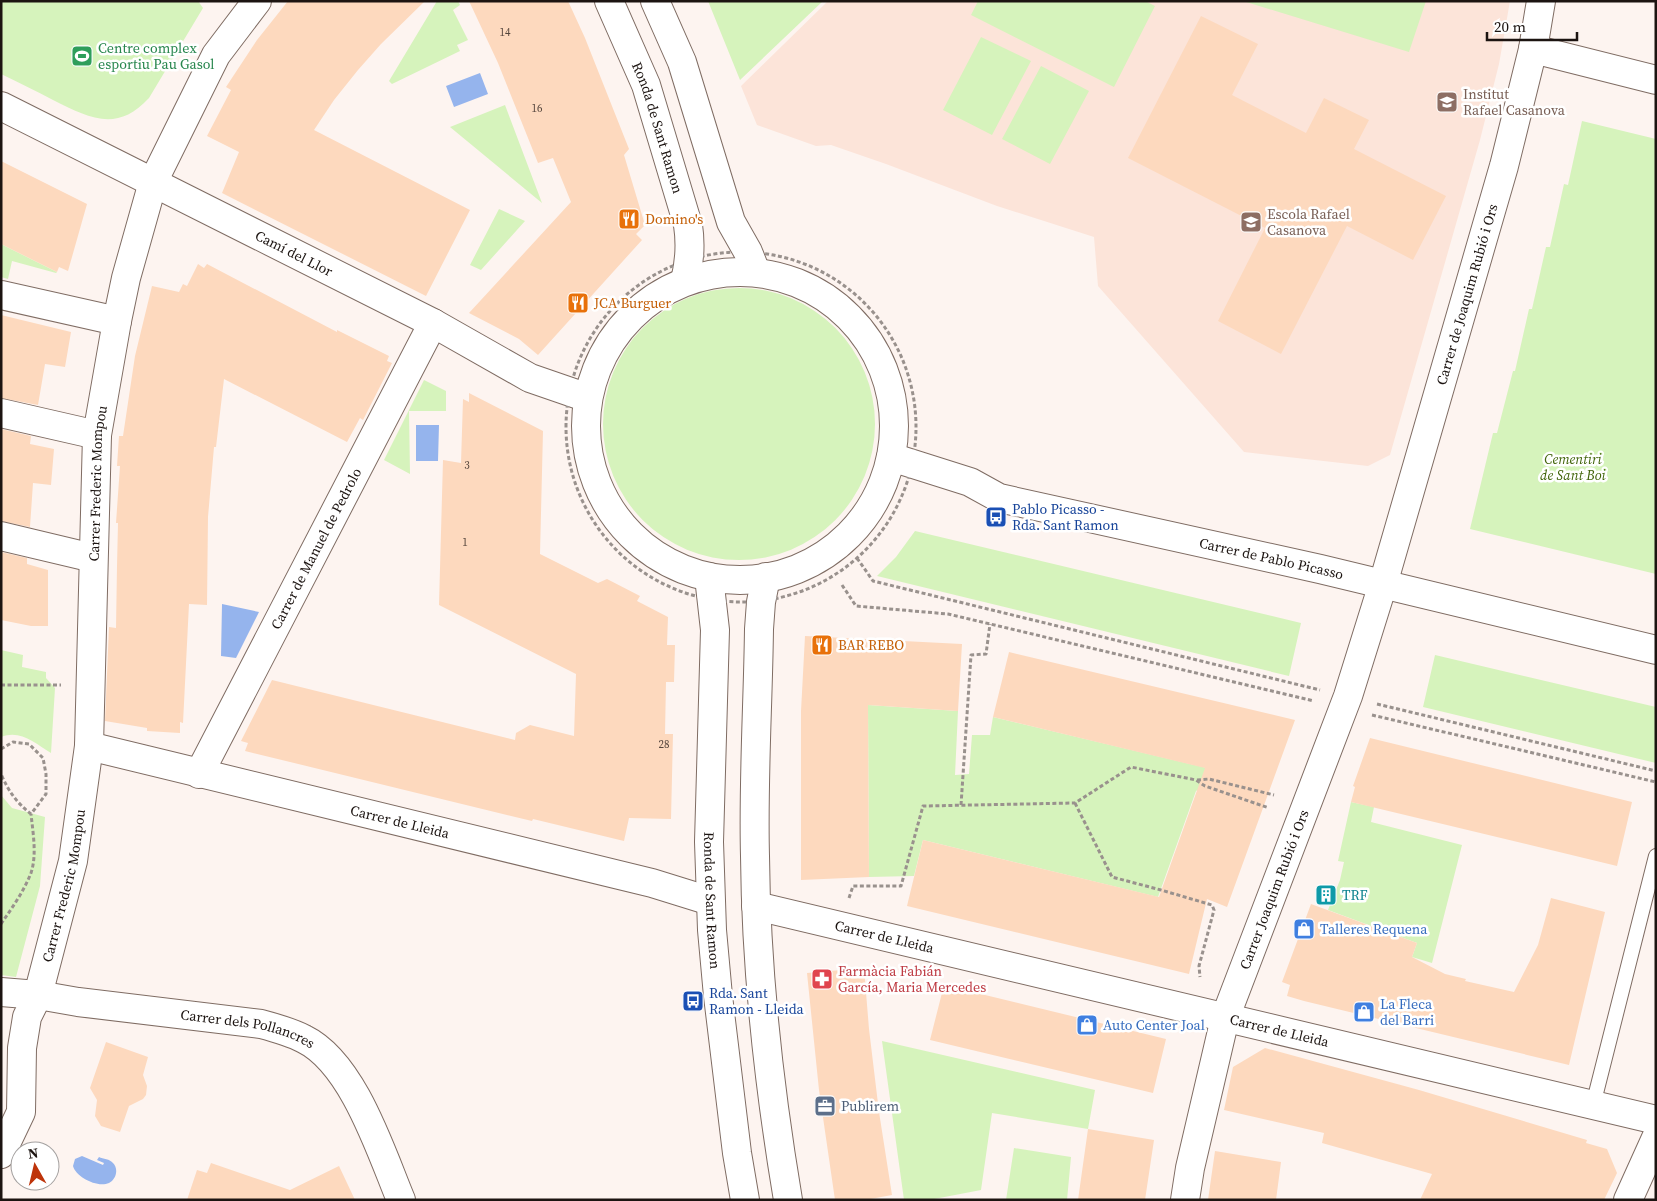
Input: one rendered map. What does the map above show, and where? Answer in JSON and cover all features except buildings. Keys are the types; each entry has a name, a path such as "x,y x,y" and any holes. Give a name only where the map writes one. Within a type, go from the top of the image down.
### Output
{"street":[{"name":"Carrer Frederic Mompou","path":"1,1154 21,1112 22,1048 27,1017 38,995 73,861 89,746 98,435 126,278 153,182 216,55 257,1"},
{"name":"Ronda de Sant Ramon","path":"609,1 646,85 688,226 691,243 688,271"},
{"path":"655,1 682,62 731,222 752,262 771,275 800,284 827,298 850,318 869,341 883,368 892,397 894,427 902,461 860,522 847,536 818,558 763,590"},
{"name":"Carrer de Joaquim Rubió i Ors","path":"1383,584 1504,166 1533,49 1541,1"},
{"path":"1533,49 1656,80"},
{"name":"Camí del Llor","path":"1,106 433,323 530,378 578,395"},
{"path":"752,262 720,273 688,271 650,300 621,327 609,342 592,378 578,395 585,420 586,441 592,469 606,502 632,537 649,550 711,588 737,580 763,590"},
{"path":"1,295 117,322"},
{"name":"Carrer de Manuel de Pedrolo","path":"200,774 433,323"},
{"path":"1,412 98,435"},
{"name":"Carrer de Pablo Picasso","path":"902,461 970,482 999,498 1320,569 1656,650"},
{"path":"1,536 93,558"},
{"name":"Carrer Joaquim Rubió i Ors","path":"1185,1200 1190,1168 1225,1018 1346,702 1383,584"},
{"name":"Ronda de Sant Ramon","path":"711,588 716,630 710,901 719,1006 737,1153 745,1200"},
{"path":"763,590 754,855 756,906 766,1042 788,1200"},
{"name":"Carrer de Lleida","path":"89,746 652,883 710,901"},
{"name":"Carrer de Lleida","path":"756,906 1656,1120"},
{"name":"Carrer dels Pollancres","path":"1,992 38,995 261,1024 284,1030 306,1039 326,1055 360,1103 401,1200"},
{"path":"1628,1200 1656,1138"}],"lane":[{"path":"1593,1105 1656,856"}],"path":[{"path":"715,254 752,262 796,261 841,283 877,316 903,358 916,405 902,461 902,499 878,539 856,558 796,594 763,590 711,588 638,570 598,530 572,480 565,424 578,395 575,369 592,334 617,303 648,279 688,271 715,254"},
{"path":"856,558 873,581 1319,690"},
{"path":"842,585 856,606 948,614 1314,701"},
{"path":"961,805 971,654 986,654 990,624"},
{"path":"1,685 90,686"},
{"path":"1373,703 1656,771"},
{"path":"1368,714 1656,782"},
{"path":"1,749 13,742 29,744 43,758 46,774 46,794 31,814 34,843 31,872 17,901 1,924"},
{"path":"848,900 853,886 901,886 923,806 1075,803 1131,768 1196,780 1209,779 1274,794"},
{"path":"1,774 8,790 18,804 31,814"},
{"path":"1196,780 1205,786 1269,808"},
{"path":"1075,803 1112,877 1212,905 1214,910 1199,966 1200,978"}],"shaded area":[{"name":"Escola Rafael Casanova","path":"828,1 1510,1 1499,64 1480,140 1390,455 1368,466 1244,452 1098,286 1094,237 997,206 831,145 816,146 757,125 741,86"}],"green space":[{"name":"Centre complex esportiu Pau Gasol","path":"1,1 198,1 203,8 149,98 126,116 102,119 91,117 66,107 1,74"},
{"path":"437,1 458,1 460,5 453,10 468,40 457,45 460,51 392,84 389,81"},
{"path":"708,1 823,1 740,80"},
{"path":"978,1 1145,1 1155,6 1114,87 971,15"},
{"path":"1243,1 1426,1 1409,52"},
{"path":"981,37 1031,61 992,135 943,110"},
{"path":"1041,66 1089,91 1050,164 1002,139"},
{"path":"505,105 542,203 450,127"},
{"name":"Cementiri de Sant Boi","path":"1582,121 1656,139 1656,574 1470,529 1493,433 1497,433 1513,371 1515,371 1546,247 1550,247 1564,184 1568,185"},
{"path":"499,209 525,221 481,270 470,265"},
{"path":"1,244 57,272 12,261 8,279 1,277"},
{"path":"739,288 766,291 791,298 815,311 835,328 852,348 865,372 872,397 875,424 872,451 865,476 852,500 835,520 815,537 791,550 766,557 739,560 712,557 687,550 663,537 643,520 626,500 613,476 606,451 603,424 606,397 613,372 626,348 643,328 663,311 687,298 712,291"},
{"path":"424,380 446,391 446,411 409,411 410,474 384,460"},
{"path":"915,531 1301,623 1289,676 877,576 896,557"},
{"path":"1,650 23,655 22,667 46,672 46,678 55,688 51,753 33,741 21,736 8,735 1,737"},
{"path":"1435,655 1656,707 1656,763 1423,707"},
{"path":"868,705 958,711 955,775 969,774 972,735 990,735 993,717 1224,772 1196,791 1158,897 923,840 914,876 869,877"},
{"path":"1,795 12,808 45,817 40,886 16,977 1,975"},
{"path":"1351,802 1374,807 1371,822 1462,845 1432,963 1412,957 1417,943 1328,910 1340,880 1344,862 1338,861"},
{"path":"882,1041 1095,1090 1088,1129 992,1113 981,1190 929,1200 904,1200"},
{"path":"1014,1148 1071,1157 1067,1200 1006,1200"}],"water":[{"path":"480,73 488,94 454,107 446,86"},
{"path":"416,425 439,425 438,461 416,461"},
{"path":"222,604 259,612 236,658 221,656"},
{"path":"82,1156 103,1165 104,1163 97,1160 99,1157 112,1162 115,1165 116,1171 113,1179 109,1183 99,1184 83,1178 73,1166 75,1159"}],"place":[{"name":"Centre complex esportiu Pau Gasol","path":"82,56"},
{"name":"Institut Rafael Casanova","path":"1447,102"},
{"name":"Domino's","path":"629,219"},
{"name":"Escola Rafael Casanova","path":"1251,222"},
{"name":"JCA Burguer","path":"578,303"},
{"name":"Pablo Picasso - Rda. Sant Ramon","path":"996,517"},
{"name":"BAR REBO","path":"822,645"},
{"name":"TRF","path":"1326,895"},
{"name":"Talleres Requena","path":"1304,929"},
{"name":"Farmàcia Fabián García, Maria Mercedes","path":"822,979"},
{"name":"Rda. Sant Ramon - Lleida","path":"693,1001"},
{"name":"La Fleca del Barri","path":"1364,1012"},
{"name":"Auto Center Joal","path":"1087,1025"},
{"name":"Publirem","path":"825,1106"}]}
